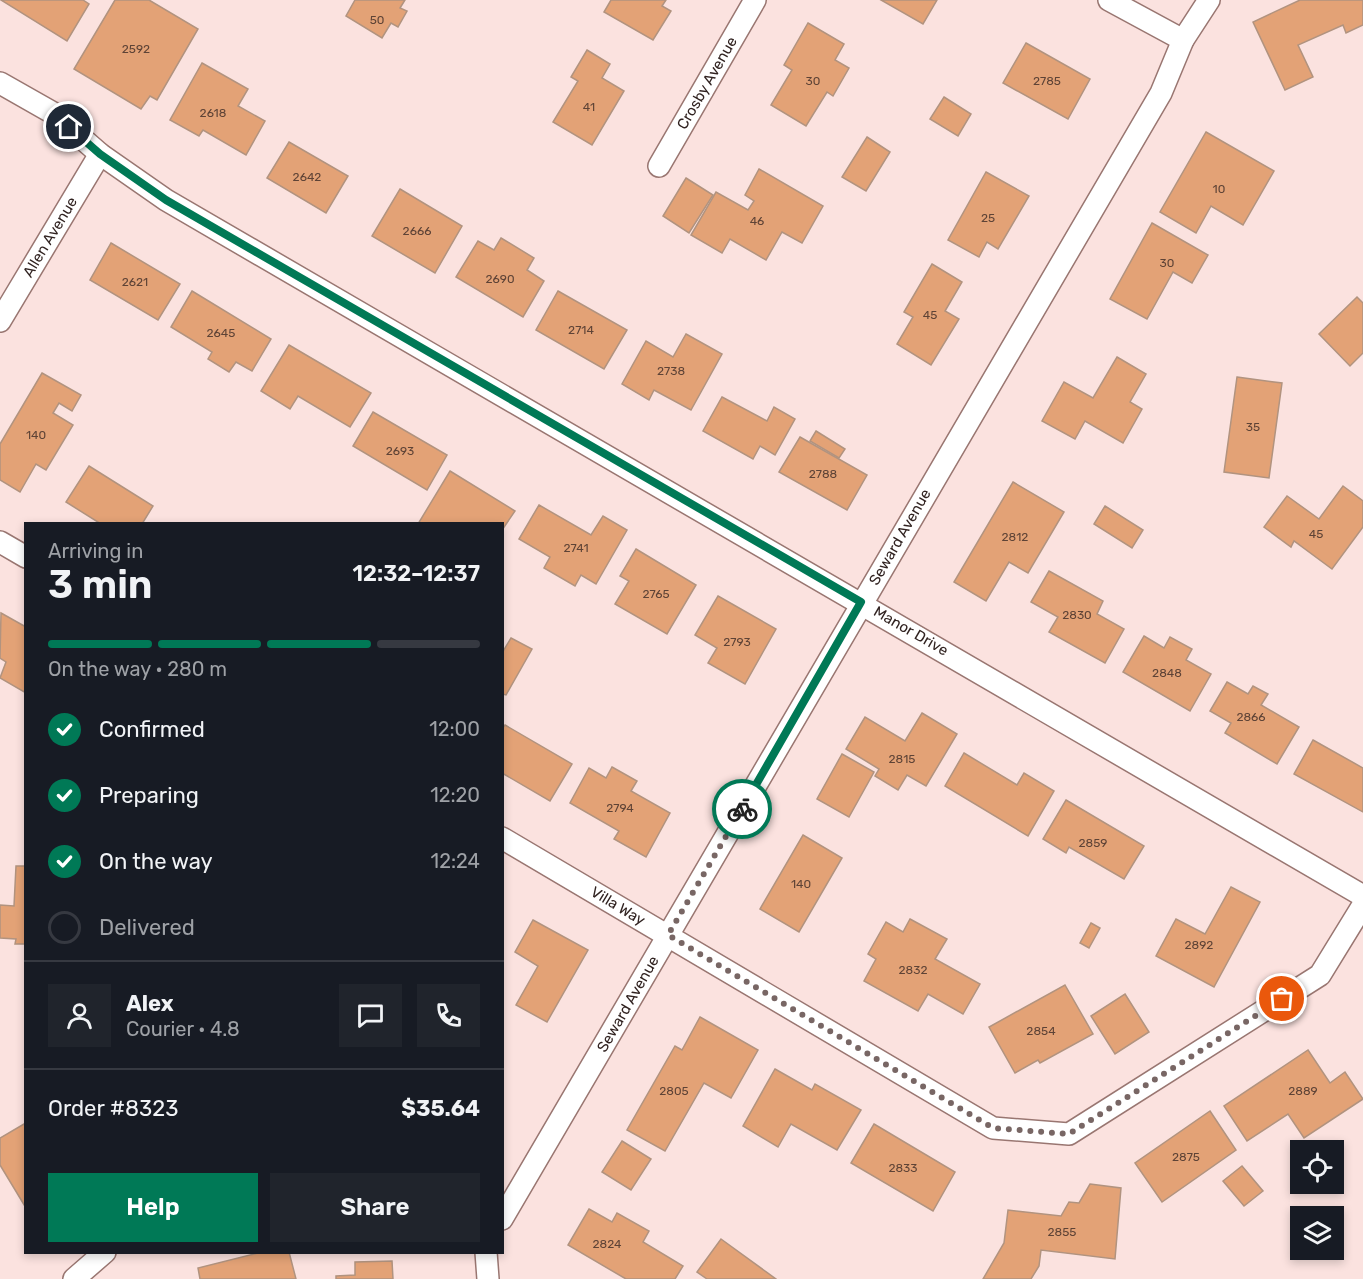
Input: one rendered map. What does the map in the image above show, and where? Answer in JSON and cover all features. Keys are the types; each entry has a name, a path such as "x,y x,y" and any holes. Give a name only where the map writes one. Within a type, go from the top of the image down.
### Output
{"street":[{"name":"Crosby Avenue","path":"659,166 755,0"},
{"path":"1109,0 1183,40"},
{"name":"Seward Avenue","path":"504,1216 861,602 1161,93 1183,40 1209,0"},
{"name":"Manor Drive","path":"0,83 53,113 100,154 166,200 861,602 1363,896"},
{"name":"Allen Avenue","path":"0,321 100,154"},
{"path":"0,542 24,556"},
{"name":"Villa Way","path":"504,839 993,1128 1069,1134 1320,975 1363,905"},
{"path":"74,1279 103,1254"}],"building":[{"path":"1,0 83,0 89,4 67,41"},
{"path":"115,0 149,0 198,29 157,100 150,96 141,109 74,69"},
{"path":"355,0 405,0 400,8 407,11 398,27 391,23 382,38 346,16"},
{"path":"611,0 666,0 662,6 671,11 653,40 604,12"},
{"path":"881,0 937,0 923,24"},
{"path":"1300,0 1363,0 1363,25 1346,33 1343,25 1298,45 1313,77 1285,90 1253,22"},
{"path":"808,23 844,44 835,60 849,68 833,96 827,92 806,126 771,105 792,70 784,65"},
{"path":"1026,43 1090,79 1068,119 1003,83"},
{"path":"587,50 610,64 602,78 624,91 592,145 553,122 578,81 571,77"},
{"path":"202,63 248,89 238,106 265,121 246,155 203,130 199,136 170,120"},
{"path":"944,97 971,114 958,136 930,119"},
{"path":"1206,132 1274,171 1243,225 1211,206 1196,233 1160,212"},
{"path":"867,137 890,152 866,191 842,177"},
{"path":"289,142 348,176 326,213 267,178"},
{"path":"759,169 823,206 802,243 782,232 766,260 730,239 722,253 691,235 716,192 748,210 754,201 745,195"},
{"path":"986,172 1029,196 998,249 987,242 979,257 948,240"},
{"path":"686,178 713,195 689,233 663,216"},
{"path":"400,189 462,226 435,273 372,236"},
{"path":"1152,223 1208,255 1192,283 1173,272 1147,319 1110,299"},
{"path":"501,238 534,258 527,270 544,281 523,317 456,277 478,241 494,250"},
{"path":"111,243 180,284 158,320 90,280"},
{"path":"932,264 962,282 945,311 959,319 931,365 897,344 913,317 904,312"},
{"path":"192,291 271,339 252,371 236,362 229,372 208,359 212,352 171,327"},
{"path":"558,291 627,330 604,369 536,330"},
{"path":"1357,297 1363,303 1363,353 1350,366 1319,334"},
{"path":"686,334 722,354 691,410 654,390 649,400 622,384 646,341 673,357"},
{"path":"289,345 371,393 350,427 298,396 290,409 261,391"},
{"path":"1117,357 1146,374 1130,402 1142,409 1123,443 1085,421 1075,439 1042,421 1064,382 1093,398"},
{"path":"42,373 81,395 72,411 59,403 53,413 73,425 46,470 36,464 20,492 0,480 0,444"},
{"path":"1237,377 1282,383 1269,478 1224,472"},
{"path":"722,397 767,421 774,407 795,419 775,455 760,446 753,459 703,431"},
{"path":"373,412 447,455 427,490 353,446"},
{"path":"816,431 845,449 839,458 810,441"},
{"path":"800,437 867,475 847,510 779,472"},
{"path":"89,466 153,506 143,522 98,522 66,502"},
{"path":"450,471 515,511 504,527 504,522 419,522"},
{"path":"1013,482 1064,512 1028,573 1009,562 986,601 954,582"},
{"path":"1343,486 1363,501 1363,527 1332,569 1294,541 1291,547 1264,527 1287,496 1319,519"},
{"path":"539,505 591,535 603,516 627,530 596,584 581,575 575,586 544,568 550,557 519,539"},
{"path":"1105,506 1143,530 1132,548 1094,524"},
{"path":"636,549 696,585 667,634 615,604 629,581 620,576"},
{"path":"1049,571 1103,601 1097,614 1124,629 1105,663 1049,632 1058,617 1031,602"},
{"path":"718,596 776,629 745,684 708,663 717,648 695,635"},
{"path":"1,613 24,626 24,692 0,678 6,662 0,658"},
{"path":"1144,636 1164,648 1170,637 1192,649 1186,660 1211,674 1190,711 1123,672"},
{"path":"511,638 532,649 506,695 504,694 504,650"},
{"path":"1227,682 1248,694 1253,686 1268,694 1261,705 1299,727 1277,764 1225,733 1231,723 1210,711"},
{"path":"922,713 957,734 926,786 907,775 898,790 875,776 879,769 846,749 865,717 905,741"},
{"path":"504,726 572,764 550,801 504,774"},
{"path":"1313,740 1363,768 1363,812 1294,774"},
{"path":"964,753 1017,785 1024,773 1054,791 1028,836 945,786"},
{"path":"842,754 874,772 849,817 817,799"},
{"path":"612,767 637,781 631,791 670,813 646,857 614,839 619,831 570,803 589,768 606,778"},
{"path":"1066,800 1144,846 1124,879 1069,847 1066,853 1043,839"},
{"path":"803,835 842,858 799,932 760,909"},
{"path":"16,866 24,866 24,944 15,944 16,939 0,938 0,905 14,906"},
{"path":"1231,887 1260,902 1214,987 1156,956 1176,919 1205,934"},
{"path":"910,919 947,939 935,959 980,984 963,1014 928,994 918,1011 864,981 876,959 868,954 886,922 903,932"},
{"path":"533,920 588,950 547,1022 516,1005 538,966 515,952"},
{"path":"1091,923 1100,928 1089,948 1080,943"},
{"path":"1065,985 1093,1034 1040,1063 1038,1060 1015,1073 989,1027"},
{"path":"1125,994 1149,1032 1115,1054 1091,1016"},
{"path":"700,1017 758,1050 731,1098 704,1083 665,1151 627,1130 675,1046 682,1050"},
{"path":"1308,1050 1330,1083 1345,1072 1363,1099 1304,1138 1288,1114 1247,1141 1224,1106"},
{"path":"775,1069 812,1090 815,1084 861,1110 837,1150 791,1124 778,1147 743,1126"},
{"path":"1210,1111 1236,1150 1162,1202 1135,1163"},
{"path":"24,1124 24,1205 0,1165 0,1138"},
{"path":"874,1124 955,1172 933,1211 851,1163"},
{"path":"622,1141 651,1159 631,1190 602,1172"},
{"path":"1242,1166 1263,1191 1244,1206 1223,1181"},
{"path":"1090,1184 1121,1188 1115,1259 1041,1250 1039,1266 1031,1279 983,1279 1004,1243 1008,1210 1061,1216 1069,1202 1079,1203"},
{"path":"589,1209 612,1222 617,1213 649,1231 643,1242 683,1266 675,1279 626,1279 568,1245"},
{"path":"721,1239 776,1279 707,1279 697,1272"},
{"path":"254,1254 290,1254 296,1279 200,1279 198,1268"},
{"path":"392,1261 393,1279 336,1279 336,1276 355,1275 355,1262"}],"way so far":[{"path":"742,809 668,935 993,1128 1069,1134 1282,999"}],"route":[{"path":"69,127 100,154 166,200 861,602 742,809"}]}
